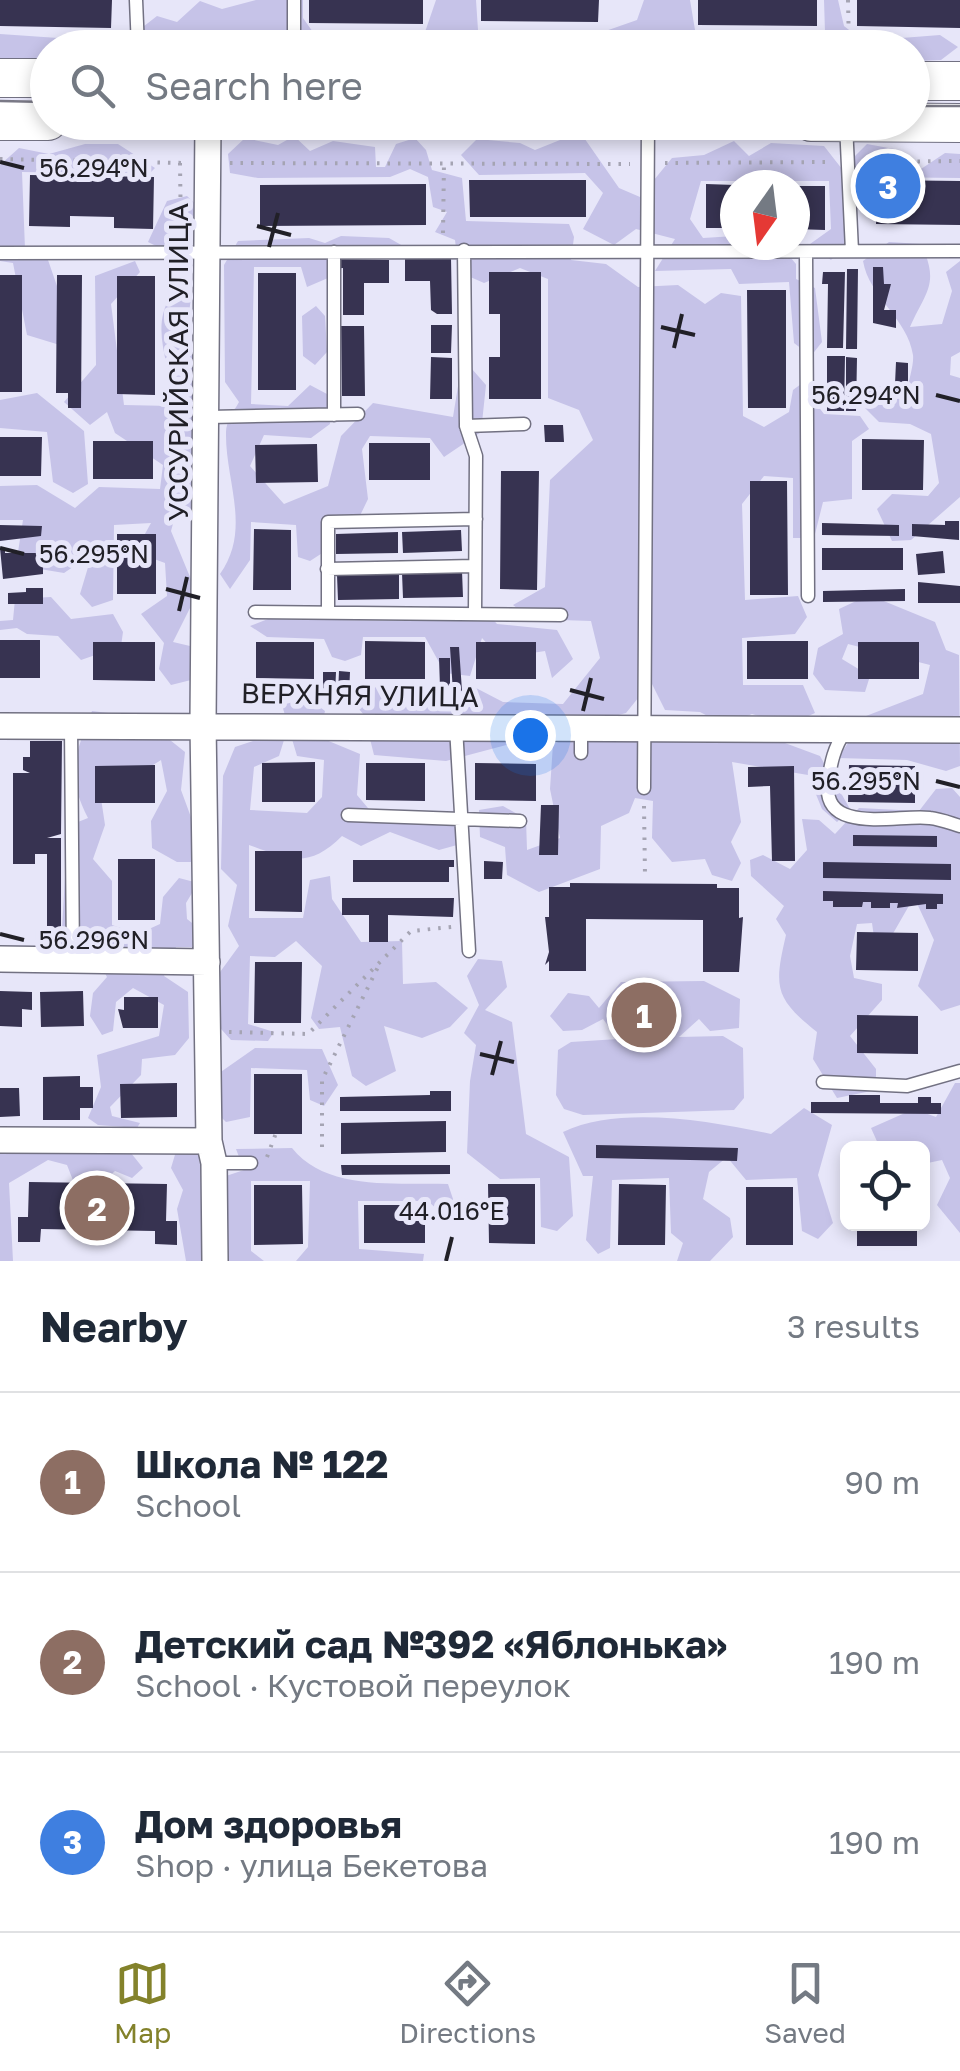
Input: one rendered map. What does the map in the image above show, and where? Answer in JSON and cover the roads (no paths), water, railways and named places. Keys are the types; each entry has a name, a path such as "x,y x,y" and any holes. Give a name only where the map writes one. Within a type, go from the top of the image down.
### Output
{"main road":[{"path":"0,78 30,78"},
{"path":"930,81 960,81"},
{"path":"0,120 30,121"},
{"path":"930,123 960,123"}],"street":[{"name":"УССУРИЙСКАЯ УЛИЦА","path":"208,140 209,417 203,723 215,1261"},
{"name":"ВЕРХНЯЯ УЛИЦА","path":"0,726 203,723 456,727 581,740 644,728 960,730"},
{"path":"0,959 207,962"},
{"path":"0,1140 211,1152"}],"lane":[{"path":"136,0 137,30"},
{"path":"294,0 294,30"},
{"path":"644,788 648,140"},
{"path":"847,140 852,251"},
{"path":"0,253 464,250 720,253"},
{"path":"464,250 466,426 476,456 475,614"},
{"path":"810,254 960,251"},
{"path":"334,252 334,414"},
{"path":"806,260 808,596"},
{"path":"209,417 358,414"},
{"path":"466,426 524,424"},
{"path":"328,612 328,522 476,519"},
{"path":"328,569 475,566"},
{"path":"254,612 561,615"},
{"path":"71,726 73,960"},
{"path":"456,727 469,951"},
{"path":"846,729 832,755 827,792 831,804 842,815 931,818 960,826"},
{"path":"348,816 520,820"},
{"path":"823,1082 907,1086 960,1072"},
{"path":"211,1152 251,1162"}],"tram line":[{"path":"0,101 30,102"},
{"path":"930,106 960,106"}],"place":[{"name":"Дом здоровья","path":"888,186"},
{"name":"Школа № 122","path":"644,1015"},
{"name":"Детский сад №392 «Яблонька»","path":"97,1208"}]}
